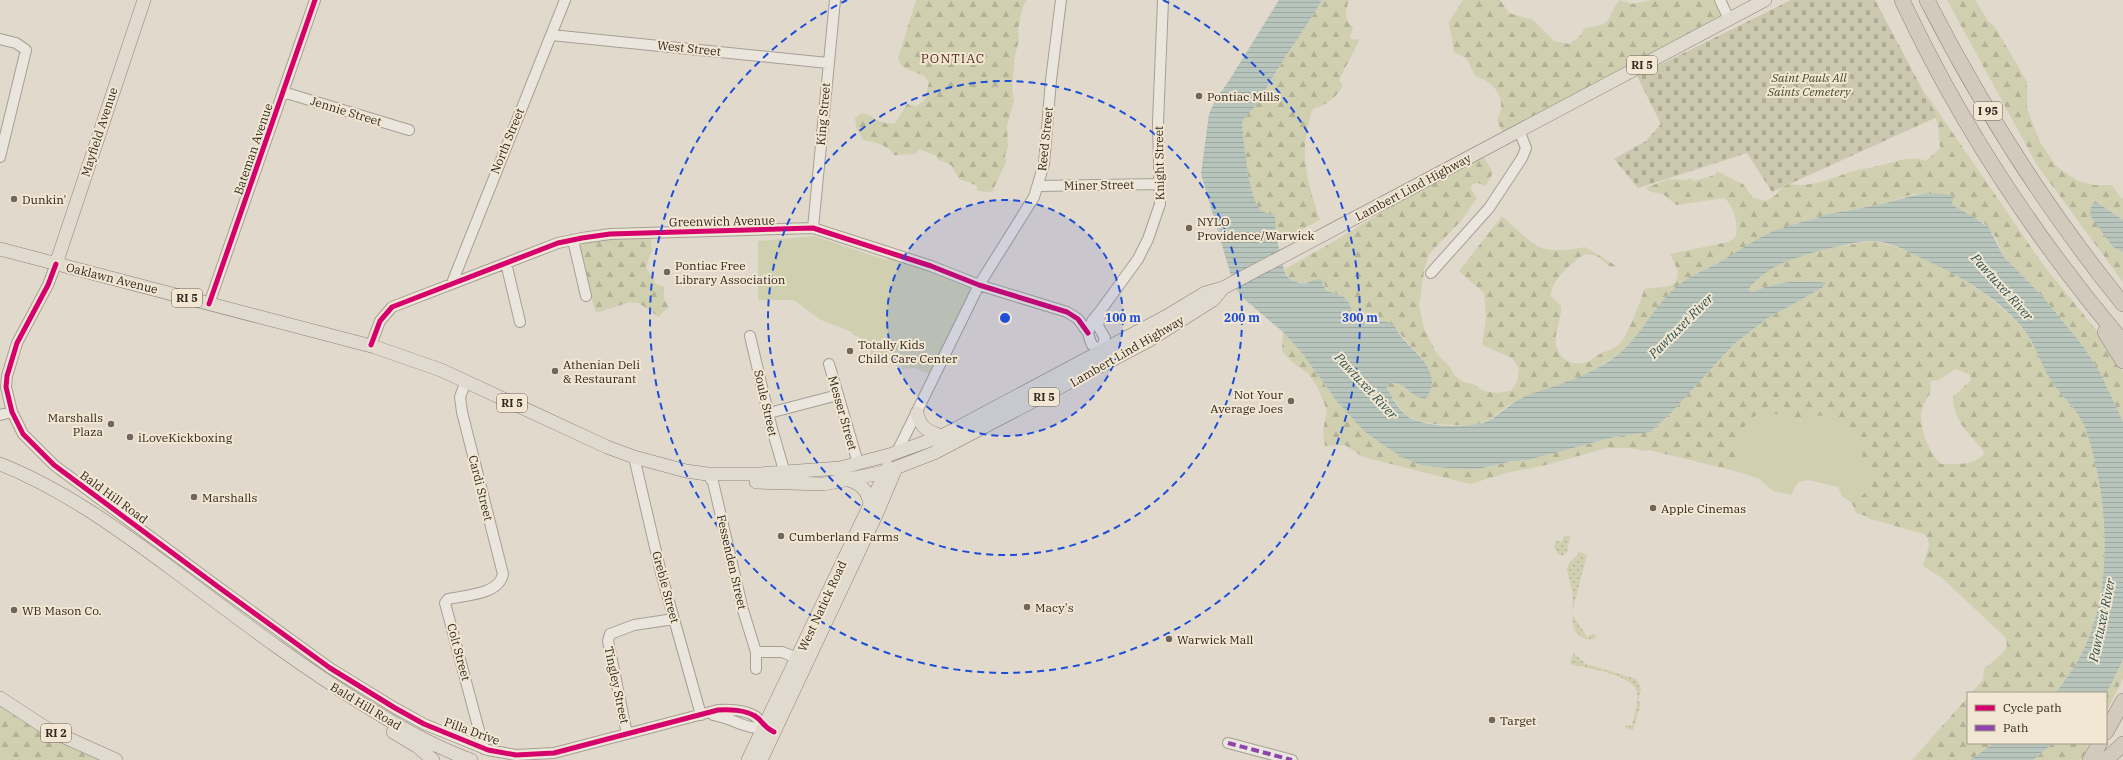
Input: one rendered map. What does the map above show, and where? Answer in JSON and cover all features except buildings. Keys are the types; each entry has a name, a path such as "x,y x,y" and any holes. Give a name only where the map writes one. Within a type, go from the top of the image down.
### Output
{"highway":[{"name":"I 95","path":"1902,0 1919,36 1980,143 2025,213 2068,273 2123,342"},
{"name":"I 95","path":"1927,0 1979,96 2057,217 2123,304"},
{"path":"2057,217 2123,291"},
{"path":"2068,273 2123,361"},
{"path":"2107,730 2123,701"},
{"path":"2090,760 2099,744"},
{"path":"2106,760 2123,744"}],"main road":[{"name":"Mayfield Avenue","path":"56,264 144,0"},
{"name":"RI 5","path":"1519,130 1765,0"},
{"name":"Lambert Lind Highway","path":"707,474 785,473 840,468 897,452 942,436 1167,316 1205,293 1223,288 1519,130"},
{"name":"Oaklawn Avenue","path":"0,250 318,331"},
{"name":"Lambert Lind Highway","path":"318,331 370,345 434,367 607,447 634,457 686,471 707,474 728,480 759,483 824,484 890,470 934,453 982,430 1169,329 1213,300 1223,288"},
{"path":"917,413 919,421 923,427 942,436"},
{"name":"West Natick Road","path":"748,760 769,730 897,452"},
{"path":"4,466 82,506 213,592"},
{"name":"West Natick Road","path":"761,760 769,730 797,658 870,504 890,470"},
{"path":"848,480 856,482 862,487 868,495 870,504"},
{"name":"Bald Hill Road","path":"213,592 292,658 338,689 400,727 471,760"},
{"path":"292,658 330,688 418,747 433,760"},
{"name":"RI 2","path":"0,698 49,730 116,760"}],"street":[{"name":"Bateman Avenue","path":"209,304 314,0"},
{"name":"North Street","path":"452,284 565,0"},
{"name":"King Street","path":"813,228 835,0"},
{"name":"Reed Street","path":"979,285 1020,222 1034,197 1038,186 1044,164 1051,80 1062,0"},
{"name":"Knight Street","path":"1088,333 1092,321 1134,265 1148,239 1160,204 1158,123 1163,0"},
{"path":"1720,0 1729,19"},
{"name":"West Street","path":"551,35 828,63"},
{"path":"0,40 16,43 24,47 26,50 0,157"},
{"name":"Jennie Street","path":"283,92 410,130"},
{"path":"1431,273 1489,208 1522,158 1526,148 1519,130"},
{"name":"Miner Street","path":"1038,186 1160,184"},
{"name":"Greenwich Avenue","path":"370,345 380,321 392,307 506,263 573,240 610,234 813,228 931,266 979,285 1067,312 1078,319 1088,333"},
{"path":"573,240 586,296"},
{"path":"506,263 520,322"},
{"name":"Bald Hill Road","path":"56,264 48,285 24,329 12,358 6,387 12,412 23,434 44,456 213,592"},
{"name":"West Natick Road","path":"897,452 979,285"},
{"path":"1101,310 1098,326 1105,338 1101,350 1105,363"},
{"path":"1088,333 1092,345 1101,350"},
{"name":"Soule Street","path":"750,336 784,470"},
{"name":"Messer Street","path":"829,364 858,463"},
{"name":"Cardi Street","path":"466,381 460,397 462,412 503,571 501,582 491,589"},
{"path":"769,413 838,396"},
{"path":"0,415 12,412"},
{"name":"Greble Street","path":"634,457 674,620 701,715"},
{"name":"Fessenden Street","path":"707,474 712,482 743,610 756,652 756,669"},
{"name":"Colt Street","path":"484,749 445,603 448,599 491,589"},
{"name":"Pilla Drive","path":"213,592 356,685 424,724 484,749 516,755 535,756 554,753 701,715 721,716 753,728 769,730"},
{"name":"Tingley Street","path":"627,734 608,637 612,632 634,625 674,620"},
{"path":"756,652 782,652 797,658"},
{"path":"1228,743 1292,760"}],"green space":[{"path":"916,0 1027,0 1023,6 1018,29 1019,41 1015,55 1012,89 1014,100 1007,126 1008,147 1005,155 1006,162 992,192 978,191 976,185 959,179 951,165 937,159 937,156 919,149 916,154 894,155 885,146 863,140 856,127 855,118 862,113 890,124 895,123 907,104 917,106 924,101 929,82 924,76 903,67 898,59"},
{"path":"1322,0 1349,0 1346,14 1348,21 1353,27 1350,37 1354,40 1360,39 1339,80 1343,85 1341,89 1335,97 1327,103 1314,108 1308,126 1305,162 1309,185 1320,220 1279,241 1276,234 1276,220 1260,210 1253,198 1246,165 1242,123 1246,116 1261,99"},
{"path":"1463,0 1500,0 1509,13 1533,20 1554,41 1569,44 1579,37 1585,28 1606,22 1620,0 1631,4 1653,0 1720,0 1728,18 1505,138 1497,121 1501,107 1499,95 1493,86 1485,80 1475,76 1467,59 1454,52 1449,22"},
{"name":"Saint Pauls All Saints Cemetery","path":"1791,0 1875,0 1937,117 1772,192 1747,153 1638,188 1614,159 1646,141 1661,124 1637,76"},
{"path":"1947,0 1975,0 1988,21 1995,27 2027,82 2027,108 2040,142 2056,166 2078,181 2094,185 2112,185 2123,199 2123,220 2095,201 2113,247 2123,252 2123,282 2037,165"},
{"path":"1926,94 2044,266 2113,351 2123,373 2123,422 2100,372 2083,346 2043,297 2003,256 1996,238 1984,223 1952,204 1954,196 1914,194 1877,205 1796,223 1761,237 1744,249 1698,274 1661,304 1645,328 1620,353 1582,378 1524,397 1507,406 1489,420 1472,426 1434,424 1418,421 1406,415 1391,396 1387,384 1390,382 1403,386 1407,391 1421,357 1398,331 1386,321 1360,321 1352,310 1347,299 1326,291 1324,283 1316,279 1301,283 1293,281 1287,275 1285,269 1333,242 1471,158 1483,156 1493,172 1486,186 1478,183 1472,184 1471,189 1477,198 1461,221 1429,254 1425,266 1419,305 1424,329 1437,354 1450,367 1454,375 1464,382 1473,384 1484,391 1496,393 1511,391 1517,382 1519,369 1512,358 1482,345 1486,318 1484,293 1459,271 1502,216 1538,246 1557,250 1585,247 1618,267 1609,266 1597,256 1585,254 1574,261 1563,272 1554,284 1552,290 1551,296 1561,306 1556,340 1556,345 1560,355 1572,363 1577,364 1587,362 1621,343 1638,307 1644,289 1670,286 1676,282 1678,271 1670,254 1728,242 1735,238 1737,228 1735,216 1731,206 1724,198 1676,205 1663,194 1651,192 1645,188 1669,179 1686,180 1690,178 1694,181 1715,175 1717,171 1743,184 1753,198 1766,201 1776,195 1786,183 1795,185 1812,184 1857,170 1904,159 1920,159 1926,161 1940,148 1938,124"},
{"path":"650,235 652,250 646,267 656,284 664,287 664,298 669,309 666,309 659,317 639,303 630,302 596,313 587,285 576,239"},
{"path":"814,236 886,260 890,253 979,284 938,377 914,368 902,369 903,356 897,351 874,362 869,358 872,343 852,334 852,332 821,320 794,300 758,300 758,241"},
{"path":"1873,241 1893,246 1914,254 1957,275 1995,303 2026,333 2030,338 2050,379 2082,421 2094,457 2104,521 2102,587 2095,618 2085,648 2070,674 2056,692 1972,692 1983,680 1984,669 2003,653 2007,646 2006,638 1942,578 1923,566 1929,545 1928,538 1924,534 1867,518 1869,517 1856,513 1852,503 1864,493 1803,421 1774,414 1735,468 1735,471 1649,450 1607,448 1542,466 1510,472 1470,484 1363,457 1345,445 1325,446 1323,431 1327,410 1317,386 1309,374 1293,363 1282,351 1283,332 1302,353 1338,403 1364,431 1392,451 1478,469 1513,461 1528,460 1614,437 1650,432 1670,414 1734,344 1768,318 1822,288 1825,284 1798,281 1779,283 1753,292 1748,290 1755,281 1771,268 1784,261 1829,248","holes":["1956,369 1970,375 1971,380 1953,397 1954,405 1958,419 1962,426 1982,449 1984,454 1975,461 1958,464 1941,464 1932,453 1923,431 1922,424 1922,410 1931,388 1930,384 1932,380 1937,381"]},
{"path":"1758,413 1774,414 1802,421 1809,415 1823,416 1836,420 1849,431 1859,446 1866,466 1868,484 1865,493 1852,503 1842,496 1838,487 1808,480 1798,482 1791,495 1773,491 1758,478 1735,471 1744,427"},
{"path":"1564,535 1570,537 1567,552 1562,556 1558,554 1554,548 1556,540 1562,542"},
{"path":"1580,552 1587,555 1572,612 1573,595 1567,570 1568,565"},
{"path":"1573,615 1587,637 1593,634 1596,636 1595,639 1585,638 1577,633 1573,625"},
{"path":"1573,653 1586,664 1636,679 1641,688 1638,701 1641,703 1633,730 1625,728 1626,725 1632,726 1636,709 1637,692 1634,686 1618,676 1570,664"},
{"path":"2123,660 2123,678 2107,711 2107,692"},
{"path":"0,698 120,760 0,760"},
{"path":"1967,698 1967,744 1993,744 1970,760 1912,760"},
{"path":"2052,744 2089,744 2081,760 2033,760"}],"water":[{"name":"Pawtuxet River","path":"1279,0 1322,0 1261,99 1246,116 1242,123 1253,196 1257,205 1262,211 1274,215 1275,217 1276,233 1283,267 1287,276 1291,280 1303,283 1315,279 1321,279 1326,291 1347,299 1352,310 1360,321 1385,321 1391,323 1402,338 1422,360 1431,374 1432,382 1430,391 1425,399 1416,396 1399,384 1391,382 1387,387 1395,402 1406,415 1423,423 1434,425 1459,426 1480,424 1493,418 1526,396 1575,378 1599,367 1621,352 1629,344 1664,299 1680,284 1768,233 1821,217 1822,215 1887,203 1915,195 1934,193 1954,196 1952,204 1989,228 2003,256 2043,297 2083,346 2100,372 2123,422 2123,660 2107,692 2056,692 2070,673 2085,647 2095,618 2102,586 2104,520 2094,457 2085,428 2074,409 2050,379 2034,345 2018,322 1993,300 1965,280 1904,250 1892,245 1874,241 1838,246 1798,257 1771,269 1748,290 1753,292 1761,288 1789,282 1826,283 1822,288 1768,318 1734,344 1670,414 1650,432 1614,437 1528,460 1513,461 1478,469 1421,465 1404,458 1364,431 1338,403 1302,353 1283,332 1243,298 1234,286 1201,174 1209,114 1215,101"},
{"path":"2095,201 2123,220 2123,252 2113,247 2090,215 2091,207"},
{"path":"1993,744 2052,744 2033,760 1970,760"}],"marked path":[{"path":"1228,743 1292,760"}],"cycle path":[{"path":"209,304 315,0"},
{"path":"371,345 380,321 392,307 558,243 610,234 813,228 931,266 979,285 1067,312 1078,319 1088,333"},
{"path":"56,264 48,285 17,343 7,376 6,387 12,412 23,434 54,465 330,668 424,724 488,750 516,755 554,753 718,710 737,710 747,712 758,718 774,732"}],"place":[{"name":"Pontiac Mills","path":"1199,96"},
{"name":"Dunkin'","path":"14,199"},
{"name":"NYLO Providence/Warwick","path":"1189,228"},
{"name":"Pontiac Free Library Association","path":"667,272"},
{"name":"Totally Kids Child Care Center","path":"850,351"},
{"name":"Athenian Deli & Restaurant","path":"555,371"},
{"name":"Not Your Average Joes","path":"1291,401"},
{"name":"Marshalls Plaza","path":"111,424"},
{"name":"iLoveKickboxing","path":"130,437"},
{"name":"Marshalls","path":"194,497"},
{"name":"Apple Cinemas","path":"1653,508"},
{"name":"Cumberland Farms","path":"781,536"},
{"name":"Macy's","path":"1027,607"},
{"name":"WB Mason Co.","path":"14,610"},
{"name":"Warwick Mall","path":"1169,639"},
{"name":"Target","path":"1492,720"}],"district":[{"name":"PONTIAC","path":"953,58"}]}
